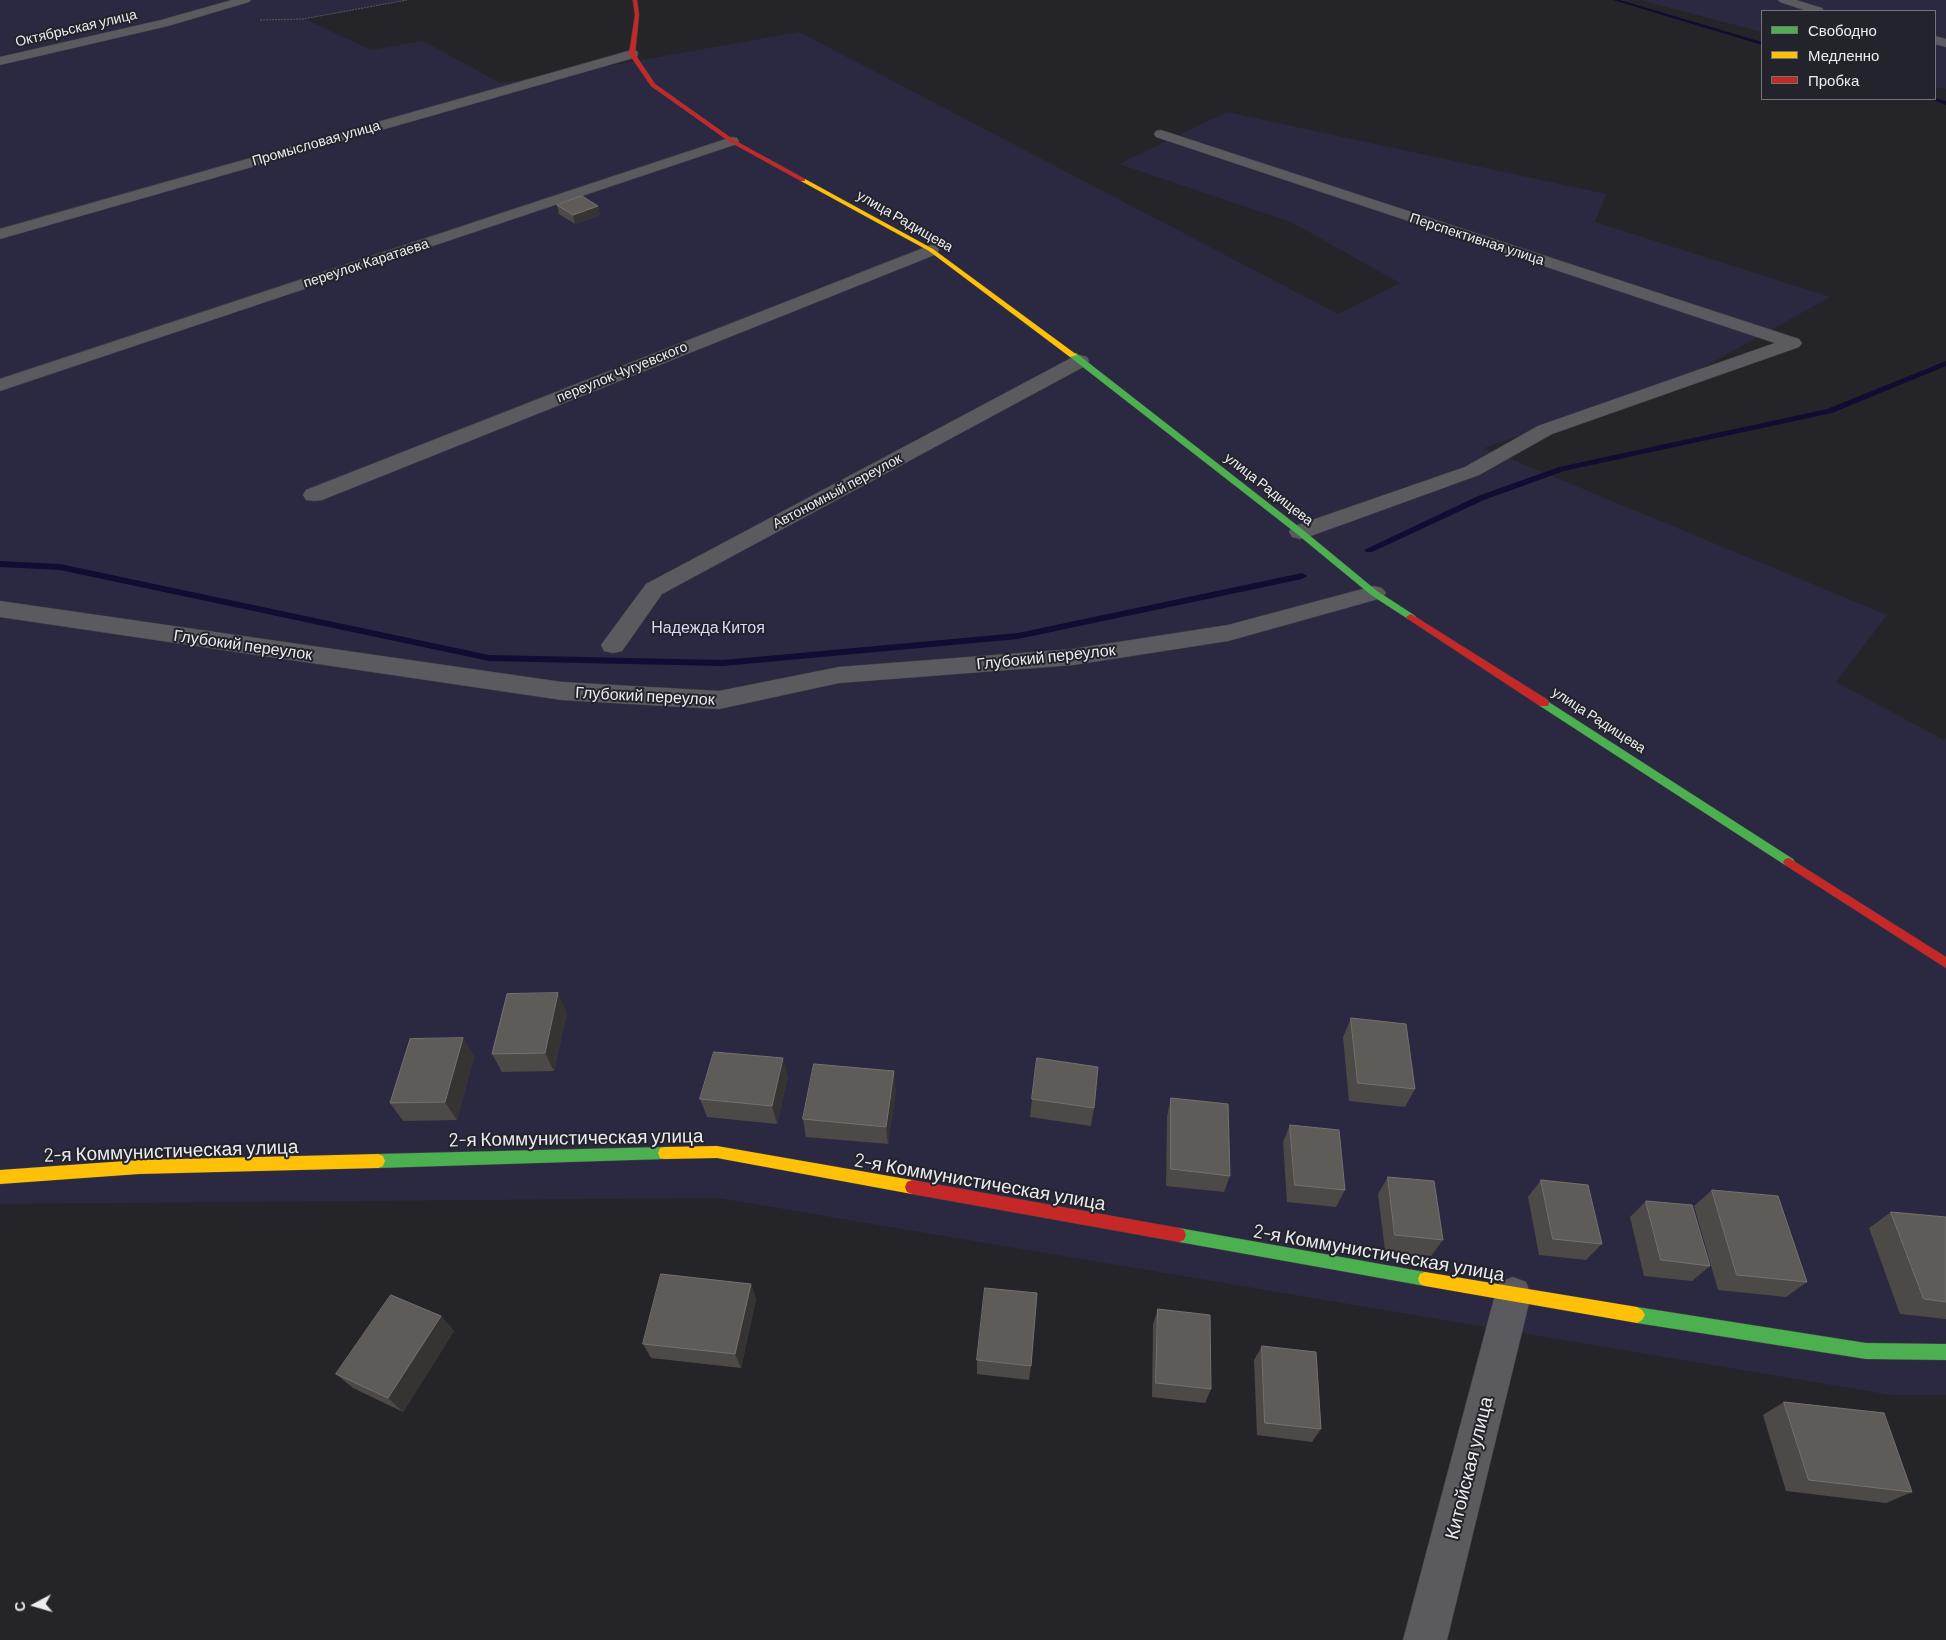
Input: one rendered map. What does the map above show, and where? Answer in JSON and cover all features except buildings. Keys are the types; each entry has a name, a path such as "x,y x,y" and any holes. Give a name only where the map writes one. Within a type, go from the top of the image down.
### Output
{"street":[{"name":"Октябрьская улица","path":"0,62 164,23 245,0"},
{"path":"632,54 637,14 635,0"},
{"path":"1784,0 1815,10"},
{"name":"улица Радищева","path":"632,54 653,86 732,141 930,250 1080,361 1300,532 1374,593 1946,963"},
{"name":"Промысловая улица","path":"0,234 632,54"},
{"name":"Перспективная улица","path":"1161,134 1792,344 1545,430 1472,471 1300,532"},
{"name":"переулок Каратаева","path":"0,385 732,141"},
{"name":"переулок Чугуевского","path":"314,495 930,250"},
{"name":"Автономный переулок","path":"613,645 654,589 1080,361"},
{"name":"Глубокий переулок","path":"0,609 562,691 719,700 839,675 1073,657 1228,633 1374,593"},
{"name":"2-я Коммунистическая улица","path":"0,1177 139,1167 716,1152 1513,1295 1866,1351 1946,1352"},
{"name":"Китойская улица","path":"1425,1640 1513,1295"}],"path":[{"path":"253,20 303,19 407,0"}],"green space":[{"name":"Надежда Китоя","path":"0,0 406,0 304,19 371,50 423,41 500,83 597,68 799,32 1338,314 1400,283 1291,222 1119,164 1227,112 1606,194 1595,222 1830,297 1679,381 1484,448 1887,615 1836,682 1944,740 1946,738 1946,1395 1891,1395 718,1198 0,1204"},
{"path":"1640,0 1946,0 1946,89 1936,87 1936,10 1761,10 1761,32"}],"waterway":[{"path":"1615,0 1761,44"},
{"path":"1936,100 1946,103"},
{"path":"1369,550 1481,498 1562,469 1829,411 1946,363"},
{"path":"0,564 60,567 489,658 723,663 1018,636 1302,576"}],"traffic: fast":[{"path":"1073,355 1300,532 1374,593 1411,617"},
{"path":"1544,703 1789,862"},
{"path":"378,1161 665,1153"},
{"path":"1179,1235 1425,1279"},
{"path":"1637,1315 1866,1351 1946,1352"}],"traffic: slow":[{"path":"803,180 931,250 1073,355"},
{"path":"665,1153 717,1152 912,1187"},
{"path":"0,1177 139,1167 378,1161"},
{"path":"1425,1279 1637,1315"}],"traffic: jam":[{"path":"635,0 637,15 632,54 653,85 732,141 803,180"},
{"path":"1411,617 1544,703"},
{"path":"1789,862 1946,963"},
{"path":"912,1187 1179,1235"}]}
